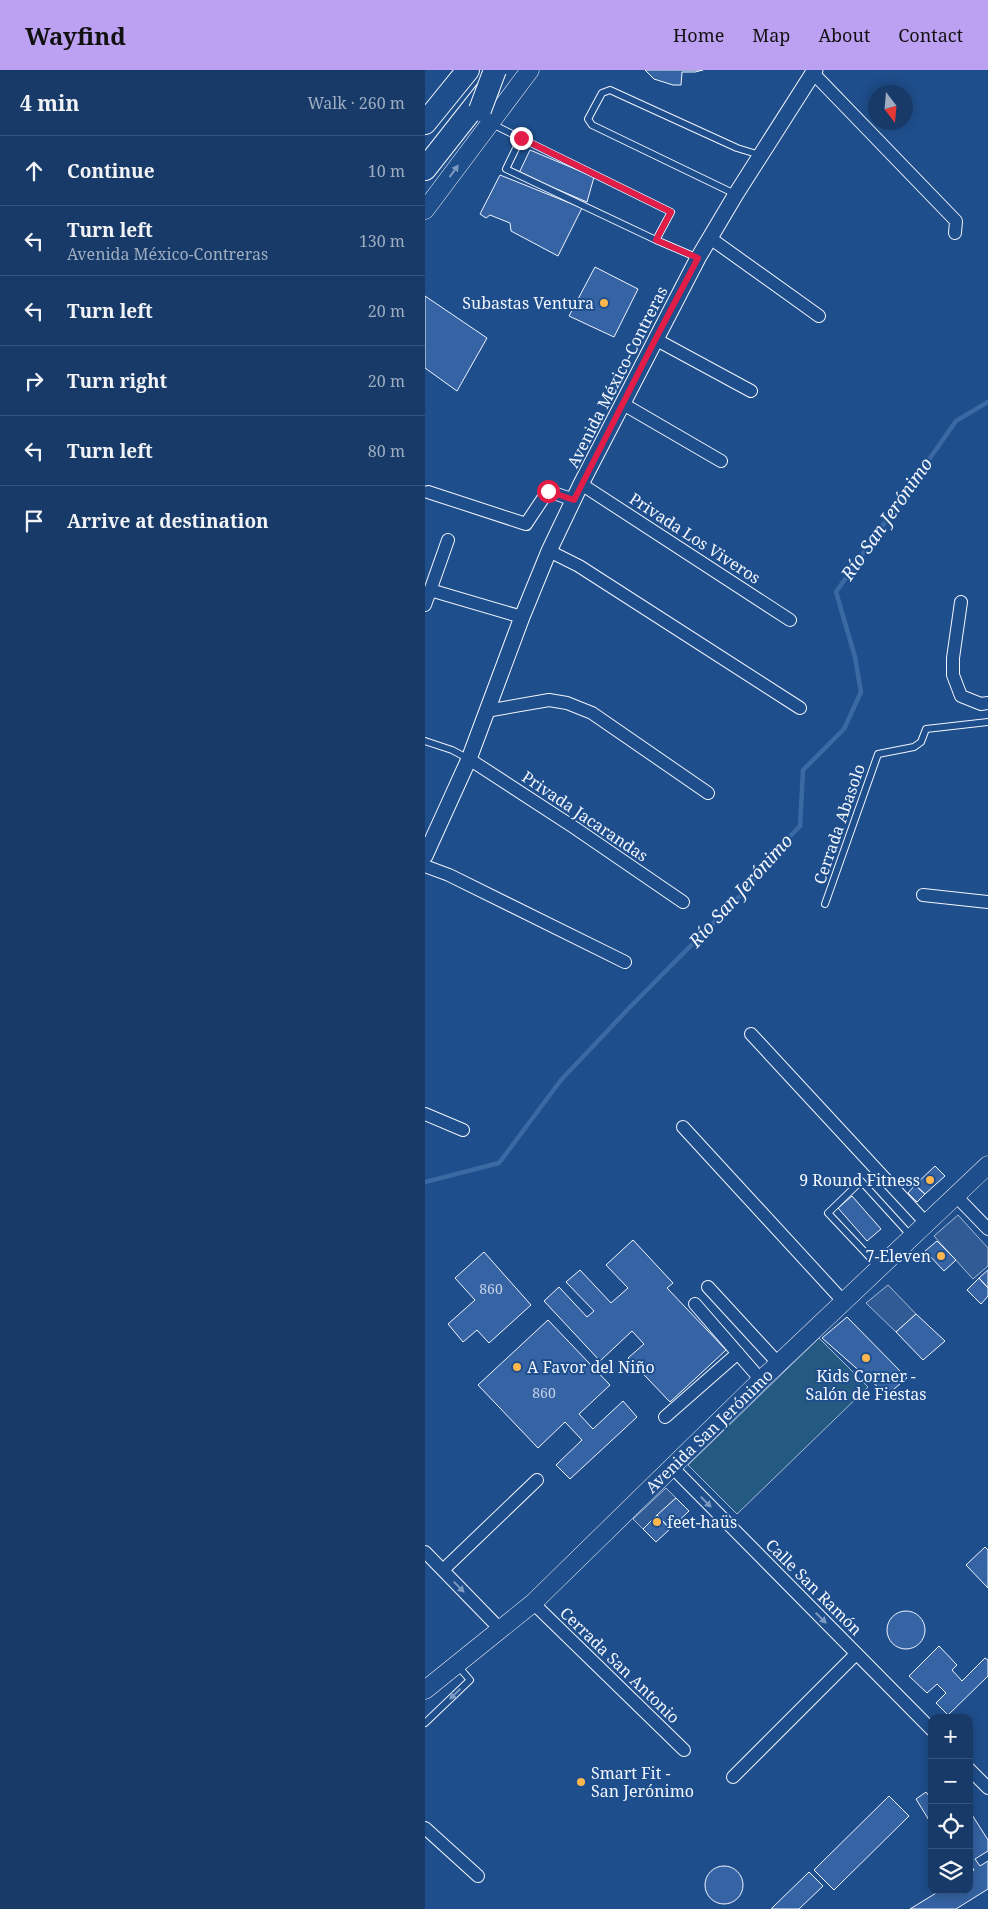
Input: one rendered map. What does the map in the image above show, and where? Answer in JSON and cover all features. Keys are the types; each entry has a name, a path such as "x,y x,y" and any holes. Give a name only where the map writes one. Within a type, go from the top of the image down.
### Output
{"highway":[{"path":"425,184 480,110 495,70"},
{"path":"425,168 503,70"},
{"path":"465,116 507,70"},
{"path":"425,103 468,71"},
{"path":"425,107 468,71"},
{"path":"425,123 468,71"},
{"path":"425,148 468,71"}],"main road":[{"path":"425,210 489,122 530,70"},
{"name":"Avenida San Jerónimo","path":"425,1690 533,1603 778,1363 988,1165"}],"street":[{"name":"Avenida México-Contreras","path":"425,856 469,759 522,617 549,551 581,484 698,258 736,194 814,72"},
{"path":"814,72 956,221 955,233"},
{"path":"710,238 819,316"},
{"path":"655,340 751,390"},
{"path":"623,404 721,460"},
{"name":"Privada Los Viveros","path":"581,484 789,620"},
{"path":"428,492 526,524 548,491 574,500"},
{"path":"425,605 448,540"},
{"path":"549,551 579,566 800,708"},
{"path":"430,590 522,617"},
{"path":"961,602 953,658 953,675 961,696 981,704 988,703"},
{"path":"486,711 549,700 567,703 591,713 708,794"},
{"name":"Privada Jacarandas","path":"469,759 575,828 683,902"},
{"path":"425,866 449,875 625,962"},
{"path":"923,895 988,902"},
{"path":"751,1034 926,1223"},
{"path":"425,1114 463,1130"},
{"path":"683,1127 843,1301"},
{"path":"955,1196 988,1229"},
{"path":"707,1286 778,1363"},
{"path":"695,1304 761,1380"},
{"path":"665,1416 738,1353"},
{"name":"Calle San Ramón","path":"672,1467 928,1726"},
{"path":"443,1570 537,1480"},
{"path":"425,1552 501,1630"},
{"name":"Cerrada San Antonio","path":"533,1603 684,1750"},
{"path":"733,1777 856,1654"},
{"path":"973,1772 988,1788"},
{"path":"425,1828 478,1876"}],"lane":[{"path":"736,194 592,125 588,119 603,93 610,90 737,148 761,156"},
{"path":"489,122 671,212 656,240"},
{"path":"521,138 506,169 698,258"},
{"name":"Cerrada Abasolo","path":"825,904 878,754 913,747 921,742 926,729 988,722"},
{"path":"425,741 452,750 469,759"},
{"path":"879,1267 828,1212 861,1181 912,1236"},
{"path":"425,1723 470,1680 457,1666"}],"shaded area":[{"path":"958,1215 988,1248 988,1266 973,1279 934,1236"},
{"path":"888,1285 916,1314 896,1332 866,1303"},
{"path":"819,1338 868,1387 737,1514 688,1465"},
{"path":"666,1488 676,1498 643,1529 633,1519"}],"building":[{"path":"645,70 703,70 682,72 681,85 673,85 654,79"},
{"path":"530,150 594,177 587,202 519,173"},
{"path":"500,175 582,208 558,256 511,231 510,223 490,215 486,218 480,214"},
{"name":"Subastas Ventura","path":"595,267 638,289 614,337 569,316"},
{"path":"425,296 487,338 457,391 425,368"},
{"name":"9 Round Fitness","path":"935,1166 945,1176 925,1194 915,1185"},
{"path":"915,1185 925,1194 917,1202 908,1193"},
{"path":"852,1196 881,1229 867,1241 838,1208"},
{"path":"633,1240 673,1283 667,1288 726,1350 670,1402 628,1358 644,1344 632,1331 600,1361 544,1301 559,1287 587,1317 594,1311 566,1282 580,1270 611,1303 628,1288 606,1265"},
{"name":"7-Eleven","path":"937,1241 956,1260 944,1271 925,1251"},
{"name":"A Favor del Niño","path":"484,1252 531,1305 489,1343 477,1330 463,1342 448,1324 475,1300 455,1278"},
{"path":"988,1270 988,1288 979,1278"},
{"path":"979,1278 988,1288 988,1296 981,1304 967,1290"},
{"path":"916,1314 945,1341 923,1360 896,1332"},
{"name":"Kids Corner - Salón de Fiestas","path":"847,1317 907,1378 887,1395 822,1338"},
{"name":"A Favor del Niño","path":"548,1320 610,1385 579,1414 593,1429 623,1401 637,1417 570,1479 556,1465 582,1440 565,1422 538,1448 478,1385"},
{"path":"676,1498 689,1511 670,1529 657,1515"},
{"name":"feet-haüs","path":"657,1515 670,1529 656,1542 643,1529"},
{"path":"985,1547 988,1550 988,1588 966,1565"},
{"path":"906,1611 919,1617 925,1630 919,1643 906,1649 893,1643 887,1630 893,1617"},
{"path":"939,1646 957,1665 952,1670 962,1681 985,1658 988,1660 988,1676 949,1714 936,1703 946,1693 937,1684 927,1693 909,1676"},
{"path":"926,1792 928,1795 928,1818 916,1799"},
{"path":"889,1796 909,1816 834,1890 814,1870"},
{"path":"973,1816 988,1840 988,1851 975,1859 980,1866 988,1861 988,1889 956,1909 910,1909 934,1894 973,1894"},
{"path":"724,1866 737,1872 743,1885 737,1898 724,1904 711,1898 705,1885 711,1872"},
{"path":"809,1872 823,1886 799,1909 771,1909"}],"waterway":[{"name":"Río San Jerónimo","path":"425,1182 499,1163 561,1080 630,1007 748,888 770,857 800,826 803,770 844,729 861,692 855,657 836,592 956,421 988,402"}],"place":[{"name":"Subastas Ventura","path":"604,303"},
{"name":"9 Round Fitness","path":"930,1180"},
{"name":"7-Eleven","path":"941,1256"},
{"name":"Kids Corner - Salón de Fiestas","path":"866,1358"},
{"name":"A Favor del Niño","path":"517,1367"},
{"name":"feet-haüs","path":"657,1522"},
{"name":"Smart Fit - San Jerónimo","path":"581,1782"}],"route":[{"path":"521,138 671,212 656,240 698,258 574,500 548,491"}]}
